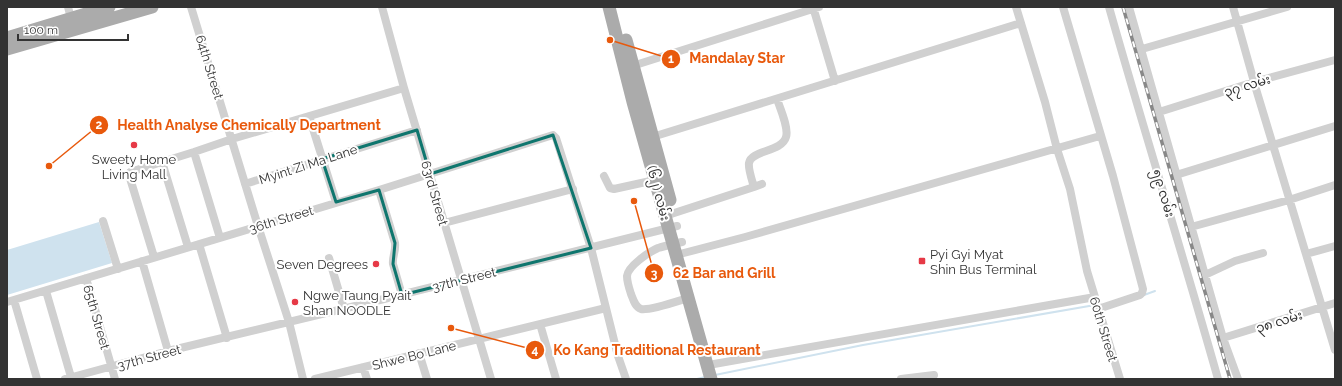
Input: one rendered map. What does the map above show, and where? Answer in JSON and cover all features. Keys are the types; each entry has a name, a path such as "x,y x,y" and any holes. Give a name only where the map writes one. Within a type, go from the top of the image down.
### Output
{"main road":[{"path":"7,38 109,7"},
{"path":"7,49 71,18 152,7"},
{"name":"(၆၂) လမ်း","path":"609,7 629,67 713,374"},
{"name":"(၆၂) လမ်း","path":"618,7 629,67"},
{"name":"(၆၂) လမ်း","path":"649,138 655,180 671,220"},
{"name":"(၆၂) လမ်း","path":"679,248 688,298 713,374"}],"street":[{"name":"64th Street","path":"191,7 289,322 303,379"},
{"name":"63rd Street","path":"382,7 404,88 491,379"},
{"name":"60th Street","path":"1016,7 1046,102 1057,149 1070,189 1089,279 1120,379"},
{"path":"713,374 1097,304 1140,295 1142,293 1143,289 1110,166 1063,7"},
{"name":"၅၉ လမ်း","path":"1109,7 1134,95 1177,234 1218,379"},
{"path":"1129,7 1223,338 1238,379"},
{"path":"1233,7 1289,200 1335,350"},
{"path":"1142,49 1287,7"},
{"path":"629,67 815,8 835,81"},
{"path":"649,138 1021,23"},
{"name":"၃၇ လမ်း","path":"1159,112 1254,82 1335,60"},
{"path":"154,258 129,174 232,139 404,88"},
{"name":"37th Street","path":"68,378 402,295 460,279 591,248 671,220 758,185 749,165 750,161 754,156 777,147 784,142 786,138 787,131 777,99"},
{"path":"309,116 336,202"},
{"path":"1176,175 1335,126"},
{"name":"Myint Zi Ma Lane","path":"245,184 417,130"},
{"name":"36th Street","path":"11,301 379,190 553,135 555,136 573,189"},
{"path":"688,298 660,306 643,309 638,308 629,287 627,275 635,264 658,248 679,248 745,237 1100,136"},
{"path":"194,152 220,238"},
{"path":"162,162 188,247"},
{"path":"604,176 610,188 614,189 655,180"},
{"path":"1191,227 1289,200 1335,185"},
{"path":"444,223 573,189 591,248 618,356 626,379"},
{"path":"379,190 395,243 396,250 393,260 402,295"},
{"path":"103,221 118,269"},
{"path":"199,244 227,338"},
{"path":"1306,254 1335,246"},
{"path":"1205,275 1236,261 1263,253"},
{"path":"329,258 344,309"},
{"path":"142,261 168,352"},
{"name":"65th Street","path":"86,278 115,379"},
{"path":"46,291 68,378"},
{"path":"11,301 37,379"},
{"name":"၃၈ လမ်း","path":"1223,338 1335,303"},
{"name":"Shwe Bo Lane","path":"315,379 606,308"},
{"path":"540,324 556,379"},
{"path":"419,353 427,379"},
{"path":"363,367 367,379"},
{"path":"901,379 934,375"}],"highlighted area":[{"path":"417,130 430,174 553,135 591,248 402,295 393,264 395,243 379,190 336,202 322,159"}],"water":[{"path":"99,222 112,263 7,295 7,250"}],"waterway":[{"path":"1144,295 1155,291"},
{"path":"715,375 863,345 1095,305"},
{"path":"697,379 705,377"}],"railway":[{"path":"1123,7 1230,379"}],"place":[{"name":"Mandalay Star","path":"610,40"},
{"name":"Sweety Home Living Mall","path":"134,145"},
{"name":"Health Analyse Chemically Department","path":"49,166"},
{"name":"62 Bar and Grill","path":"634,201"},
{"name":"Pyi Gyi Myat Shin Bus Terminal","path":"922,261"},
{"name":"Seven Degrees","path":"376,264"},
{"name":"Ngwe Taung Pyait Shan NOODLE","path":"295,302"},
{"name":"Ko Kang Traditional Restaurant","path":"451,328"}]}
